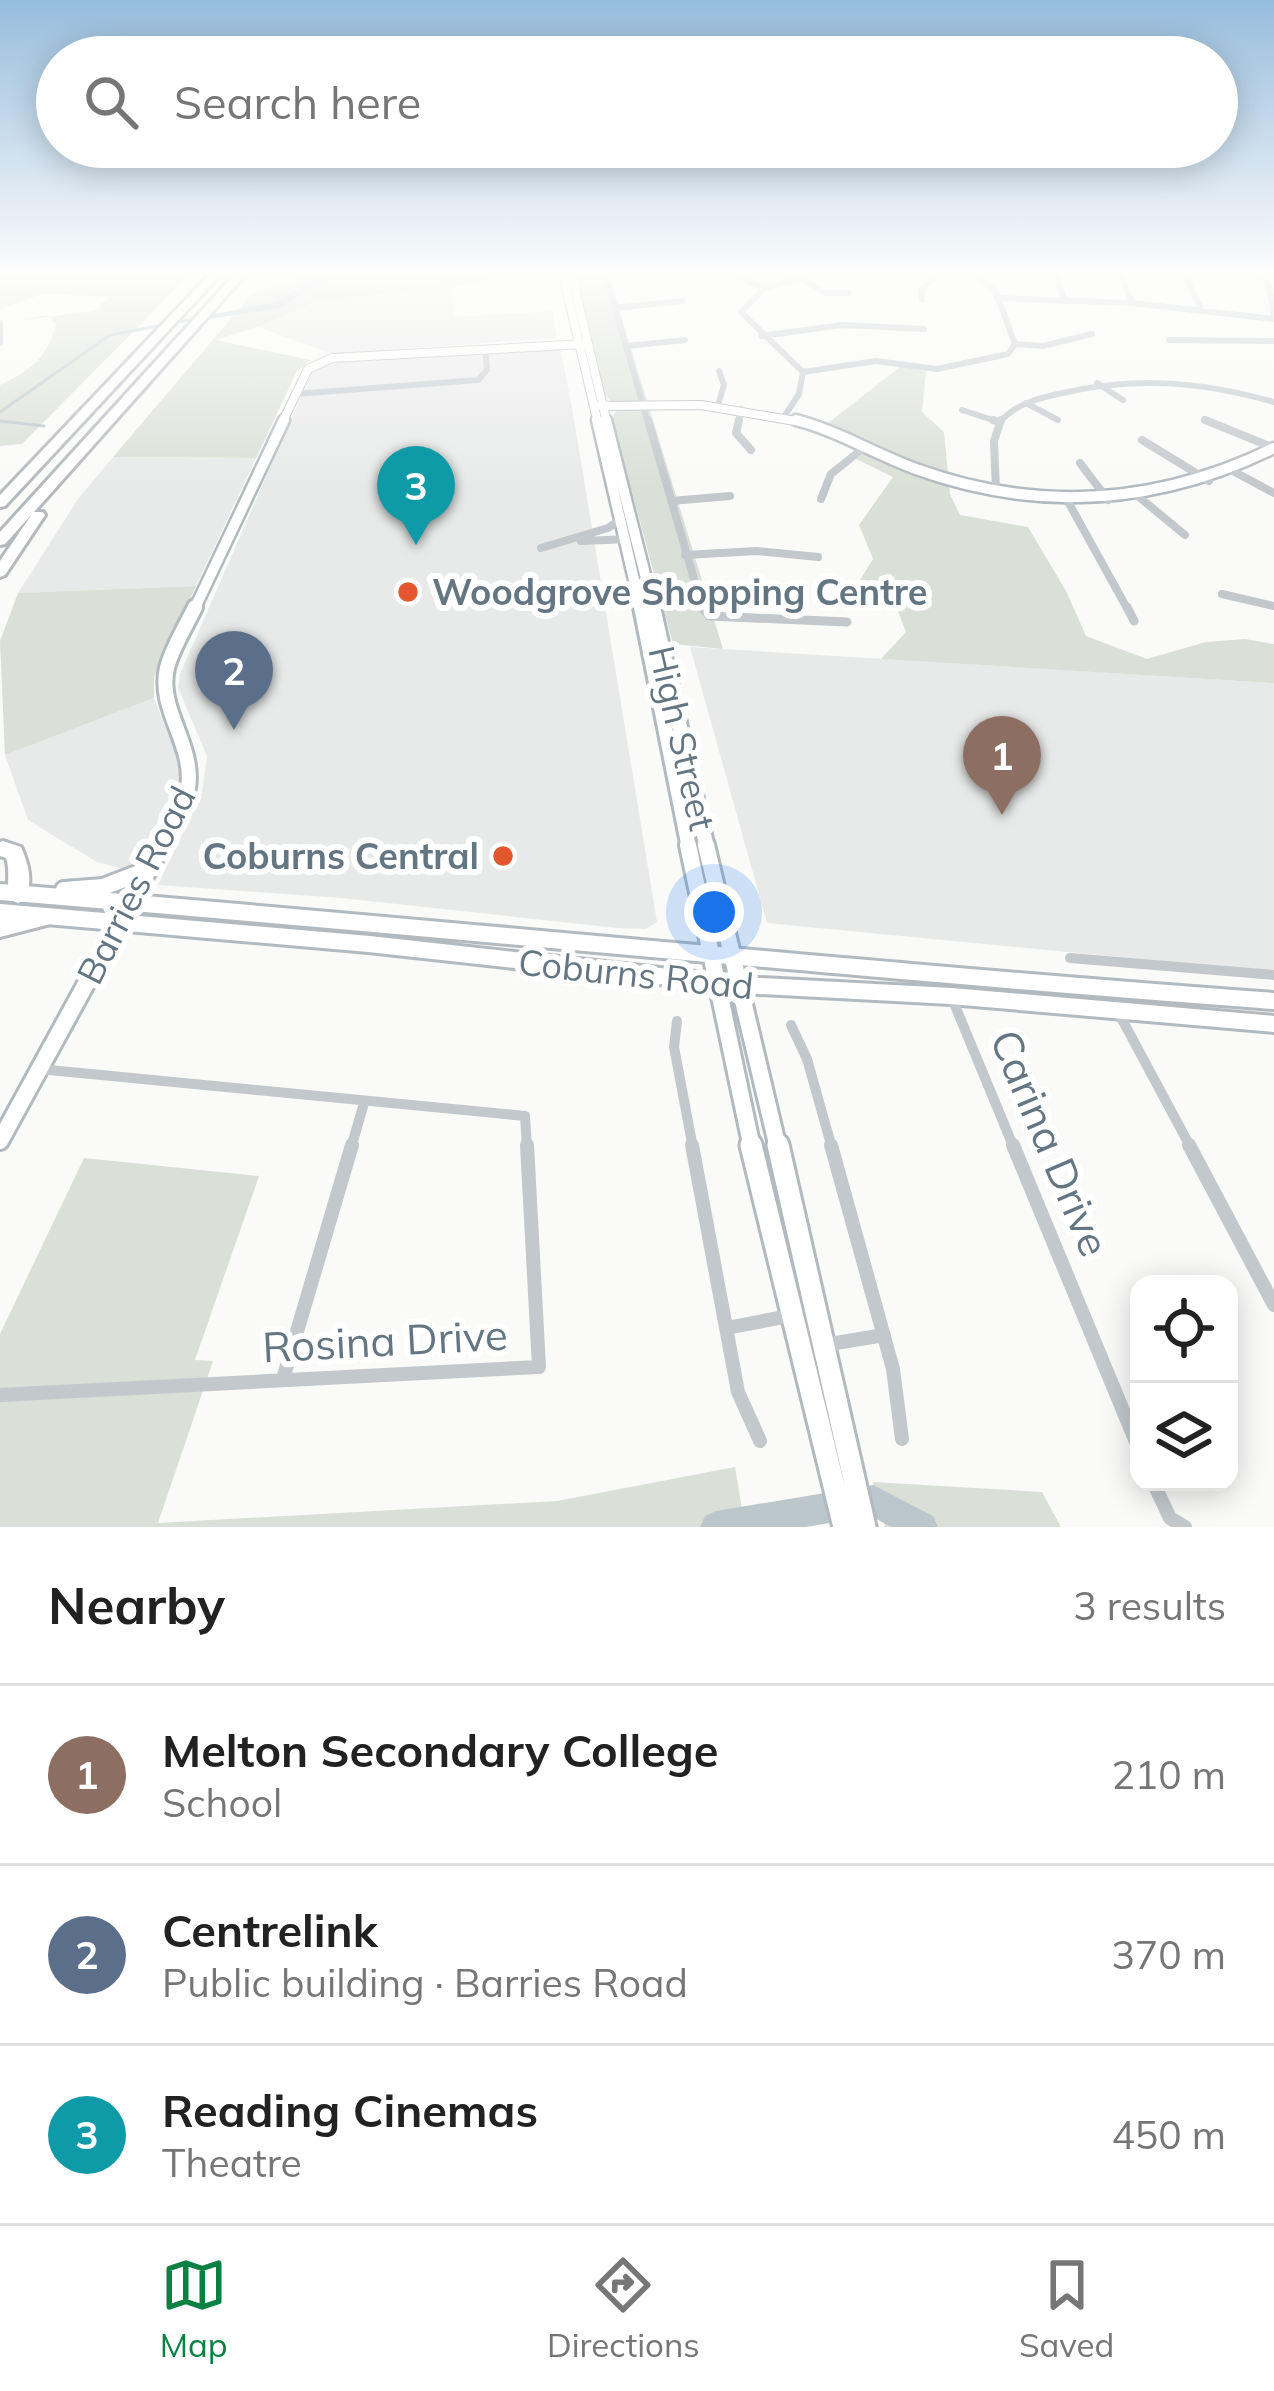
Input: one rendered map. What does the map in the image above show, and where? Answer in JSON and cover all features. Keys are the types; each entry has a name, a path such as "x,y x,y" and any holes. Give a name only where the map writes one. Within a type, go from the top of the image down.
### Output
{"highway":[{"path":"0,503 150,344"},
{"path":"0,541 179,344"},
{"path":"0,572 99,434"},
{"path":"0,494 58,442"},
{"path":"1,853 14,853 19,864 9,893"},
{"path":"0,928 48,907"}],"main road":[{"name":"Barries Road","path":"0,1141 183,806 192,774 188,746 164,686 167,667 308,369 332,358 535,344"},
{"path":"563,344 582,360"},
{"name":"High Street","path":"582,344 622,519 633,539 716,982 857,1525"},
{"name":"High Street","path":"583,344 735,958 801,1314"},
{"path":"598,406 718,405 784,417 914,469 996,491 1066,498 1108,500 1210,481 1274,448"},
{"path":"48,907 150,869"},
{"name":"Coburns Road","path":"9,893 48,907 122,920 741,986 951,997 1274,1024"},
{"name":"Coburns Road","path":"0,912 134,901 710,956 1274,1000"},
{"path":"336,941 347,920"}],"street":[{"path":"627,346 644,344"},
{"path":"776,344 789,351 803,371 799,394 784,417"},
{"path":"803,371 876,361 937,369 1008,354 1015,344"},
{"path":"1019,344 1049,344"},
{"name":"High Street","path":"627,346 703,610 709,616 847,622"},
{"path":"295,394 478,380 487,370 485,348"},
{"path":"718,405 724,386 719,371"},
{"path":"999,422 1026,404 1097,383 1168,377 1274,402"},
{"path":"1229,388 1235,378"},
{"path":"1097,383 1123,400"},
{"path":"1026,404 1058,420"},
{"path":"741,409 736,433 751,450"},
{"path":"962,410 999,422"},
{"path":"1205,420 1274,448"},
{"path":"996,491 999,422"},
{"path":"1142,440 1210,481"},
{"path":"820,499 831,474 866,446"},
{"path":"1080,463 1108,500"},
{"path":"1233,472 1274,493"},
{"path":"670,501 730,496"},
{"path":"1139,496 1185,535"},
{"path":"1066,498 1134,622"},
{"path":"541,548 622,519"},
{"path":"570,541 633,539"},
{"path":"685,555 758,551 818,557"},
{"path":"1222,594 1274,606"},
{"path":"1070,958 1274,975"},
{"path":"1189,968 1195,994"},
{"name":"Carina Drive","path":"951,997 1130,1427"},
{"path":"1118,1010 1274,1305"},
{"path":"677,1021 674,1047 727,1328 744,1410 760,1441"},
{"path":"791,1025 807,1059 884,1335 900,1404 902,1439"},
{"name":"Rosina Drive","path":"0,1395 539,1367 525,1116 39,1069"},
{"path":"283,1379 364,1102"},
{"path":"727,1328 801,1314"},
{"path":"809,1347 884,1335"},
{"path":"1157,1491 1170,1517 1185,1527"}],"shaded area":[{"path":"48,344 121,344 22,444 0,446 0,385 43,354"},
{"path":"209,344 235,344 311,360 297,371 256,458 113,457"},
{"path":"305,344 469,344 332,354"},
{"path":"591,344 630,344 723,649 673,644 612,418 617,410 603,391"},
{"name":"Woodgrove Shopping Centre","path":"561,350 575,425 657,922 646,929 617,928 341,898 158,885 202,793 207,756 178,688 180,674 313,369 334,360"},
{"path":"901,366 926,371 922,412 944,432 950,494 960,515 1028,527 1086,636 1147,659 1206,642 1245,639 1274,644 1274,683 881,659 906,632 896,606 860,580 873,559 859,525 893,477 856,459 868,450 850,433 827,424"},
{"path":"113,457 256,458 196,586 18,593 78,499"},
{"path":"196,586 154,677 154,698 5,755 0,641 18,593"},
{"path":"690,647 1274,683 1274,972 767,923"},
{"path":"154,698 183,773 136,865 127,870 97,862 28,820 5,755"},
{"path":"84,1158 259,1176 195,1360 213,1361 158,1523 557,1501 735,1467 745,1527 0,1527 0,1334"},
{"path":"873,1482 1042,1492 1061,1527 885,1527"}],"waterway":[{"path":"0,412 97,344"},
{"path":"0,421 44,426"},
{"path":"716,1527 873,1500 922,1527"}],"place":[{"name":"Reading Cinemas","path":"416,545"},
{"name":"Woodgrove Shopping Centre","path":"408,592"},
{"name":"Centrelink","path":"234,730"},
{"name":"Melton Secondary College","path":"1002,815"},
{"name":"Coburns Central","path":"503,856"}]}
